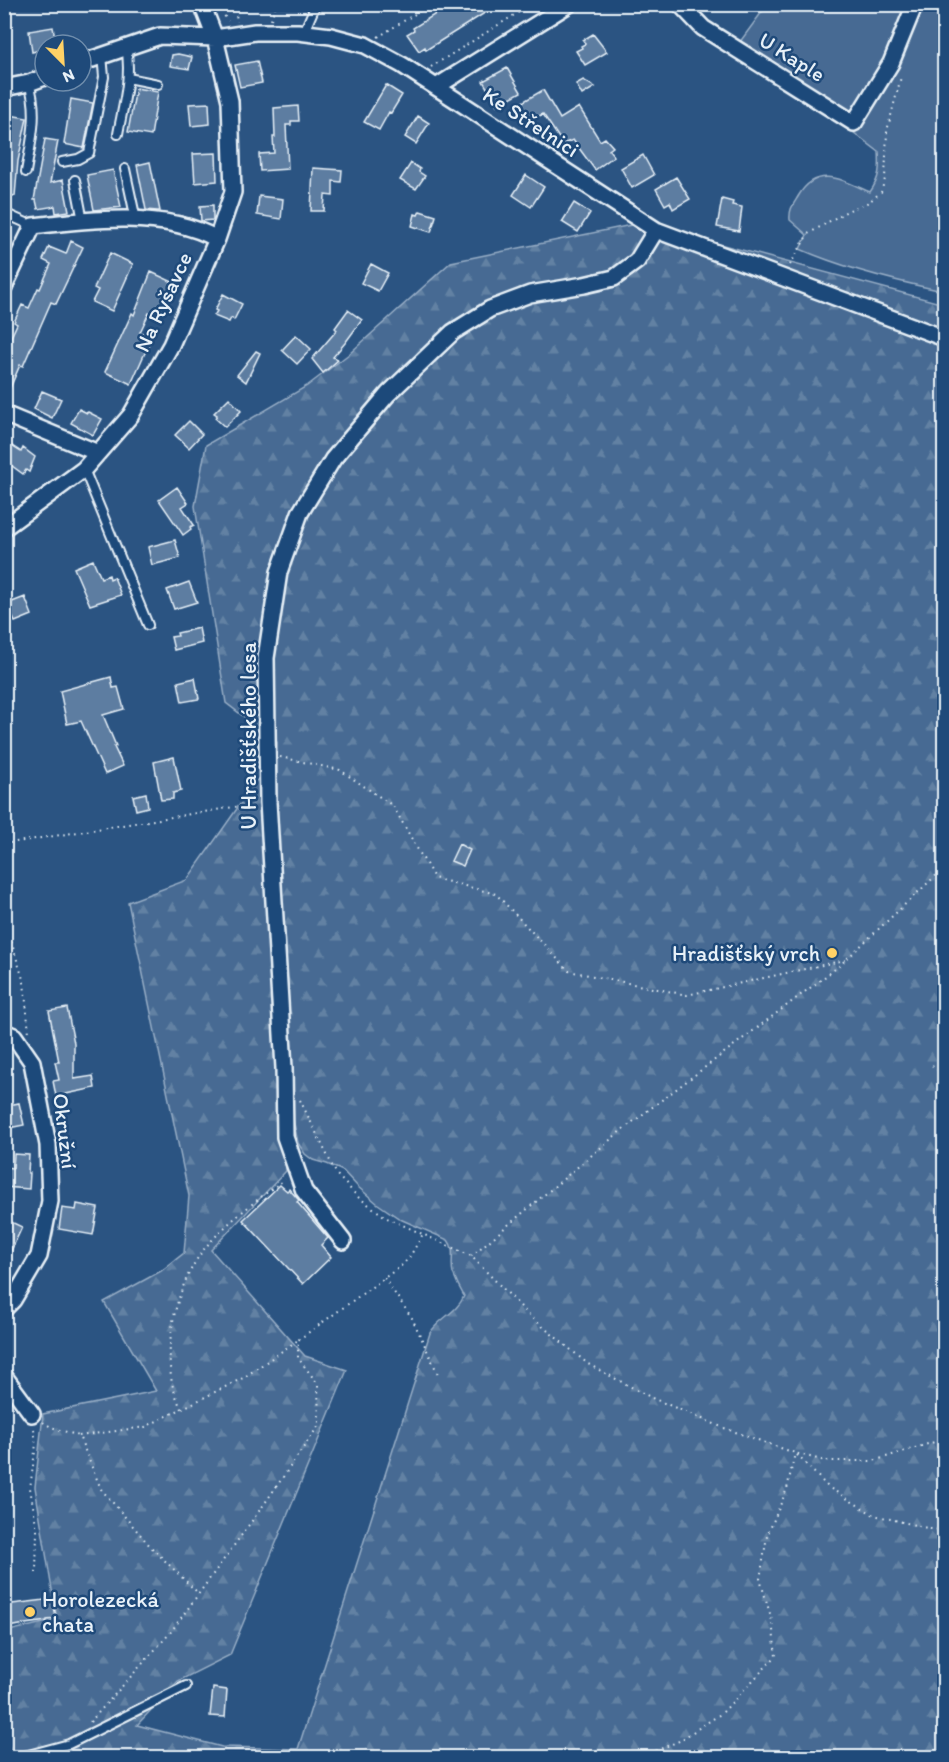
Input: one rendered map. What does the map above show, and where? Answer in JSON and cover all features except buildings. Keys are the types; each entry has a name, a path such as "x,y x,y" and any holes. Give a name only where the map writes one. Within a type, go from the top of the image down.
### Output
{"street":[{"name":"Na Ryšavce","path":"4,528 84,469 131,415 171,345 217,240 233,192 231,101 215,38 202,4"},
{"path":"436,87 569,4"},
{"name":"U Kaple","path":"680,4 703,28 855,123 891,63 915,4"},
{"name":"Ke Střelnici","path":"93,58 160,36 215,38 255,32 304,33 331,36 365,45 402,65 656,230 945,338"},
{"path":"4,88 33,82"},
{"path":"4,287 33,226 83,221 136,220 176,223 201,231 217,240"},
{"name":"U Hradišťského lesa","path":"344,1241 304,1191 285,1137 284,1068 267,754 266,658 279,572 300,513 333,459 387,394 453,332 490,309 530,294 614,278 637,261 656,230"},
{"path":"4,414 98,453"},
{"name":"Okružní","path":"4,1032 14,1036 32,1062 48,1145 50,1201 39,1256 13,1300 4,1309"},
{"path":"4,1376 32,1414"}],"lane":[{"path":"304,33 316,4"},
{"path":"118,134 128,78 129,63 126,47"},
{"path":"62,162 78,159 89,153 104,77 102,55"},
{"path":"128,78 158,84"},
{"path":"26,172 33,132 34,108 29,83"},
{"path":"125,169 136,220"},
{"path":"75,180 83,221"},
{"path":"4,213 33,226"},
{"path":"84,469 148,625"},
{"path":"16,1758 69,1744 186,1686"}],"path":[{"path":"235,4 237,25"},
{"path":"270,23 276,4"},
{"path":"374,40 430,4"},
{"path":"428,69 532,4"},
{"path":"783,277 808,234 847,211 869,202 881,192 885,179 887,131 902,73"},
{"path":"267,754 340,770 393,806 434,878 496,894 569,971 687,995 845,960"},
{"path":"4,844 268,802"},
{"path":"471,1256 622,1130 845,960 945,868"},
{"path":"4,919 24,981 30,1039"},
{"path":"932,1066 945,1074"},
{"path":"298,1098 337,1174 358,1197 387,1218 471,1256 530,1316 588,1364 652,1398 724,1428 825,1461 873,1461 945,1439"},
{"path":"181,1409 172,1384 171,1360 172,1326 176,1303 183,1284 205,1249 248,1206 297,1171"},
{"path":"32,1414 51,1427 79,1436 145,1427 243,1378 298,1340 401,1266 409,1258 423,1234"},
{"path":"384,1278 412,1318 440,1376"},
{"path":"85,1727 170,1633 319,1425 318,1384 298,1358 298,1340"},
{"path":"32,1414 36,1444 30,1488 37,1530 36,1573"},
{"path":"79,1436 101,1489 151,1547 199,1594"},
{"path":"795,1453 828,1487 874,1515 945,1530"},
{"path":"639,1758 679,1741 722,1713 776,1656 772,1621 760,1578 767,1536 787,1489 795,1453"}],"green space":[{"path":"767,5 944,5 944,288 938,290 885,278 850,268 800,249 807,235 790,220 790,213 806,186 814,180 832,178 851,183 870,192 879,173 879,152 829,114 731,54"},
{"path":"641,223 944,304 944,1757 5,1757 4,1632 57,1620 35,1487 43,1414 156,1391 104,1302 161,1271 184,1253 189,1196 128,902 187,880 260,776 286,1171 211,1250 305,1356 347,1370 230,1655 178,1681 137,1725 222,1747 298,1749 430,1333 457,1307 464,1296 453,1273 452,1248 448,1240 400,1219 378,1204 343,1171 313,1160 305,1154 298,1143 291,1109 276,843 277,742 226,703 195,506 206,445 307,386 349,354 451,262"}],"place":[{"name":"Hradišťský vrch","path":"832,953"},
{"name":"Horolezecká chata","path":"30,1612"}]}
